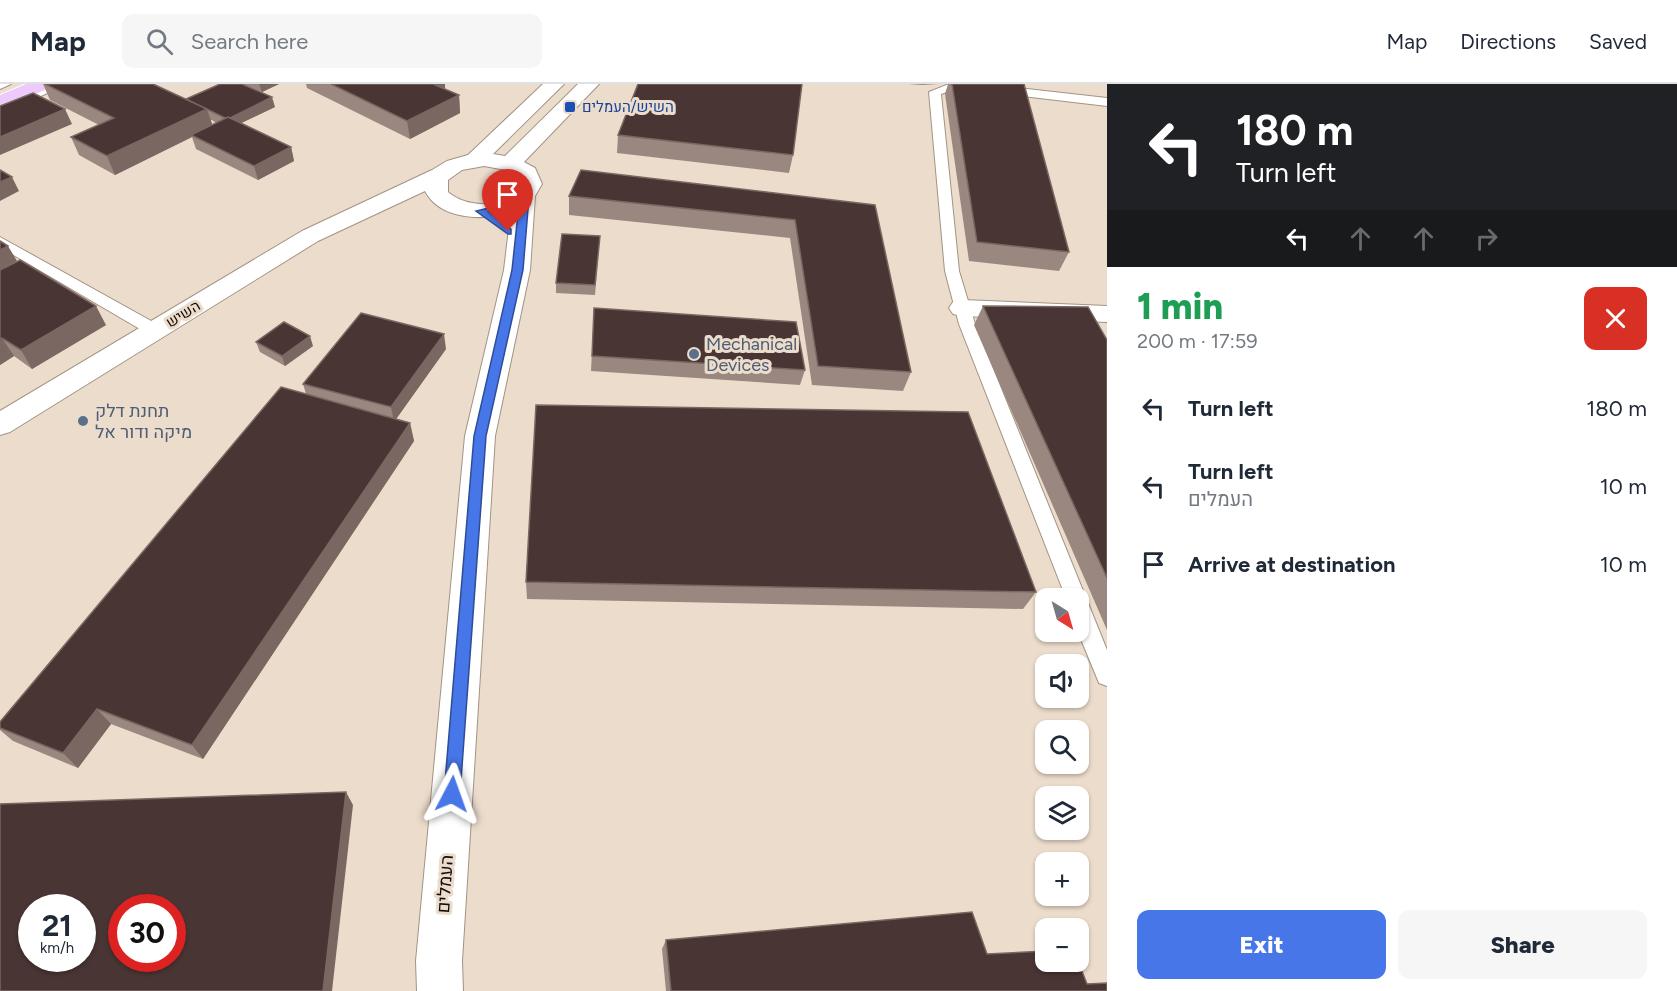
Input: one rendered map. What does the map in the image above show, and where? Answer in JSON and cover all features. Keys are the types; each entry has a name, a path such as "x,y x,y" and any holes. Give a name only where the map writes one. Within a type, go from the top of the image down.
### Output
{"highway":[{"path":"0,102 43,84"}],"street":[{"path":"474,160 554,84"},
{"path":"474,160 498,160 511,164 589,84"},
{"name":"השיש","path":"0,425 310,236 442,174 456,165 474,160"},
{"name":"העמלים","path":"440,991 439,961 480,436 517,270 524,197 530,190 531,182 528,175 511,164"},
{"path":"442,174 435,185 437,194 455,207 481,211 508,206 524,197"},
{"name":"השיש","path":"368,209 444,201"},
{"path":"481,211 521,242"},
{"path":"962,308 1107,314"}],"lane":[{"path":"0,86 4,84"},
{"path":"0,110 62,84"},
{"path":"1072,588 980,362 962,308 952,271 935,92 955,86 989,86 1106,101"},
{"path":"0,242 156,331"},
{"path":"1089,632 1107,676"}],"building":[{"path":"45,84 153,84 207,109 107,156 71,137 114,118"},
{"path":"220,84 242,84 272,97 230,118 225,118 186,99"},
{"path":"331,84 433,84 459,95 407,121"},
{"path":"638,84 802,84 793,155 618,135"},
{"path":"952,84 1024,84 1069,252 977,242"},
{"path":"33,93 65,109 0,137 0,106"},
{"path":"228,117 291,147 254,166 191,135"},
{"path":"0,170 12,177 0,182"},
{"path":"581,170 875,205 911,372 818,366 795,220 569,196"},
{"path":"562,234 600,236 595,285 556,283"},
{"path":"0,241 8,246 0,250"},
{"path":"20,260 96,306 21,350 2,338 0,339 0,270"},
{"path":"983,306 1088,307 1107,340 1107,578"},
{"name":"Mechanical Devices","path":"594,308 796,322 805,370 592,356"},
{"path":"361,313 444,334 391,407 303,384"},
{"path":"284,322 310,336 282,356 256,342"},
{"path":"281,387 410,423 192,745 97,709 63,753 0,728 0,722"},
{"path":"536,405 968,412 1035,592 526,582"},
{"path":"346,792 323,991 0,991 0,804"},
{"path":"972,912 987,954 1035,952 1035,972 1082,972 1087,984 1107,983 1107,991 671,991 666,940"}],"place":[{"name":"השיש/העמלים","path":"570,107"},
{"name":"Mechanical Devices","path":"694,354"},
{"name":"תחנת דלק מיקה ודור אל","path":"83,421"}],"route":[{"path":"452,794 480,436 517,270 524,197 515,204 481,211 508,231"}]}
